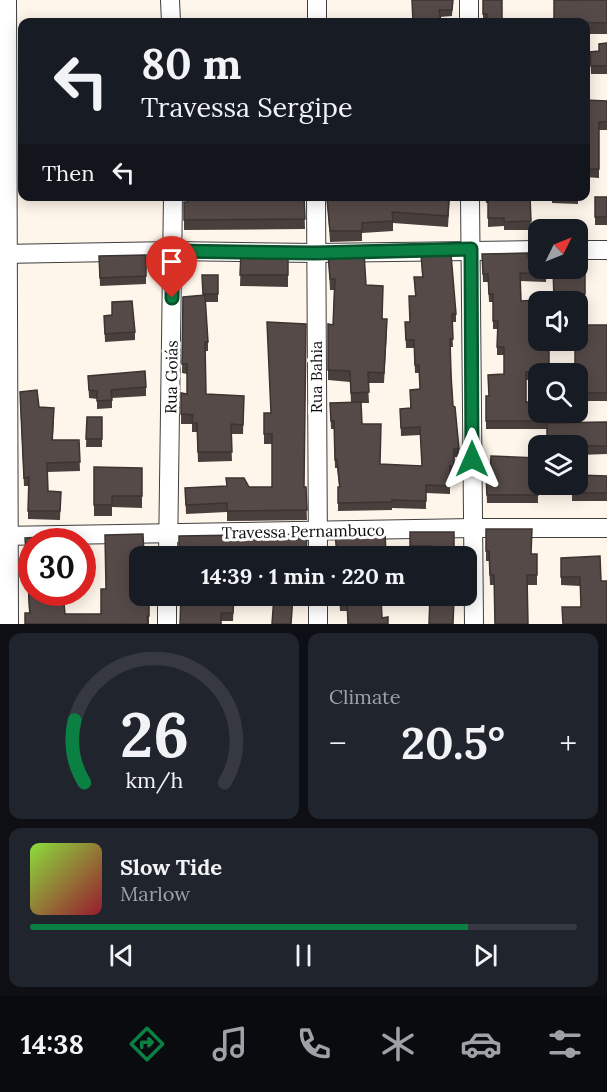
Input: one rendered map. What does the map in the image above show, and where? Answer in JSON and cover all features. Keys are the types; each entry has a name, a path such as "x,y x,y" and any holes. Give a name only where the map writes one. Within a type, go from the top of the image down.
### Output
{"street":[{"path":"7,0 4,536 9,624"},
{"path":"170,0 171,18"},
{"path":"317,0 317,18"},
{"path":"469,0 469,18"},
{"name":"Rua Goiás","path":"168,546 172,201"},
{"name":"Rua Bahia","path":"316,201 318,546"},
{"path":"470,201 474,624"},
{"path":"4,254 528,250"},
{"path":"588,250 607,250"},
{"name":"Travessa Pernambuco","path":"4,536 317,530 607,528"},
{"path":"167,606 167,624"},
{"path":"318,606 318,624"}],"building":[{"path":"412,0 453,0 452,10 439,10 440,18 413,18"},
{"path":"483,0 502,0 502,18 487,18 487,14 483,14"},
{"path":"554,0 607,0 607,23 590,23 590,18 554,18"},
{"path":"607,43 607,66 591,66 590,52 599,51 599,44"},
{"path":"590,100 607,101 607,122 599,122 599,169 590,169"},
{"path":"595,197 607,197 607,217 595,217"},
{"path":"304,201 305,219 184,220 184,202"},
{"path":"327,201 449,201 448,216 392,212 393,221 362,223 362,231 330,231"},
{"path":"488,201 530,201 531,219 528,221 504,222 504,218 488,218"},
{"path":"241,252 288,252 288,275 240,275"},
{"path":"328,253 364,253 366,285 383,286 382,319 387,319 384,373 368,372 369,392 351,393 350,371 328,370 328,324 333,325 335,279 330,279"},
{"path":"528,253 528,273 520,273 521,301 528,301 528,351 549,351 549,363 528,363 526,402 528,402 528,421 486,421 486,396 489,396 488,375 504,374 504,347 497,347 498,321 493,321 493,294 489,294 488,274 483,274 482,254"},
{"path":"451,254 456,314 452,314 451,375 459,449 454,449 454,466 450,466 450,486 426,485 426,501 338,503 338,487 340,487 337,460 335,460 334,421 331,421 330,403 361,402 362,424 381,424 380,464 422,466 420,427 401,428 400,409 411,408 410,390 420,389 419,365 415,365 414,340 406,340 405,322 410,322 409,296 416,296 414,277 423,277 421,255"},
{"path":"146,255 146,276 100,278 99,256"},
{"path":"202,275 218,275 218,294 203,294"},
{"path":"553,279 585,279 585,291 554,291"},
{"path":"205,295 208,342 205,342 206,394 244,396 243,425 231,424 232,452 198,452 197,423 192,423 193,415 181,414 181,393 187,394 187,364 182,364 183,297"},
{"path":"132,301 135,332 105,334 104,316 112,315 112,302"},
{"path":"267,322 306,324 304,487 306,487 307,510 227,511 227,503 186,505 185,488 227,486 226,478 244,478 249,487 272,487 272,434 264,434 264,413 271,413"},
{"path":"588,325 607,325 607,393 588,393 588,363 575,363 575,351 588,351"},
{"path":"145,371 146,387 111,390 112,400 97,401 97,391 89,390 88,376"},
{"path":"37,390 39,407 54,408 52,440 79,440 80,462 47,463 48,491 61,492 60,511 28,511 29,477 24,478 20,392"},
{"path":"87,417 102,417 102,439 86,439"},
{"path":"607,422 607,446 588,446 588,435 547,435 547,423"},
{"path":"491,456 528,458 528,495 487,495 486,475 490,475"},
{"path":"94,467 142,468 142,496 112,496 112,505 94,505"},
{"path":"588,475 607,476 607,493 588,493"},
{"path":"486,529 532,529 531,554 537,554 537,575 527,575 528,624 495,624 494,575 490,575 489,551 486,551"},
{"path":"385,531 386,546 336,546 335,532"},
{"path":"410,532 454,532 454,546 410,546"},
{"path":"143,534 144,546 129,546 129,606 149,606 148,624 25,624 25,613 30,613 30,606 64,606 65,614 101,614 101,589 106,589 105,535"},
{"path":"307,534 306,546 179,546 179,536"},
{"path":"600,556 601,581 607,581 607,624 563,624 562,607 581,607 580,577 561,577 561,558"},
{"path":"181,606 233,606 233,613 221,613 221,624 180,624"},
{"path":"273,606 292,606 291,624 272,624"},
{"path":"347,606 381,606 382,618 388,617 388,624 348,624"},
{"path":"430,606 454,606 453,624 429,624"}],"route":[{"path":"172,298 173,251 315,253 471,249 472,459"}]}
